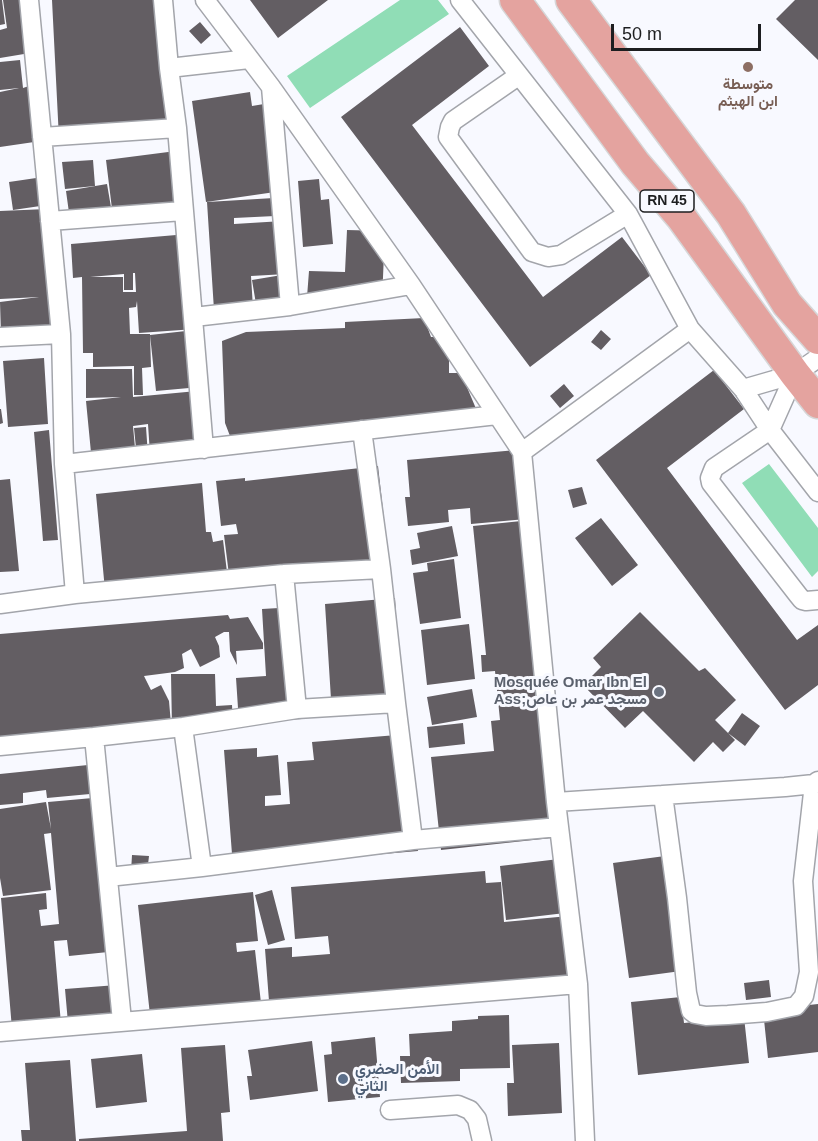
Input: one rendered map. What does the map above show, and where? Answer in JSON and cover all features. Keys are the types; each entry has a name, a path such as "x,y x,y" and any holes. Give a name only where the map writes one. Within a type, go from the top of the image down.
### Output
{"main road":[{"name":"RN 45","path":"515,0 635,163 807,366 818,403"},
{"name":"RN 45","path":"571,0 731,214 788,304 818,339"},
{"path":"788,304 818,309"}],"street":[{"path":"29,0 61,334 64,464 75,594"},
{"path":"163,0 177,128 204,449"},
{"path":"205,0 271,87 411,285 522,452 556,802 578,984 585,1141"},
{"path":"460,0 628,214 690,329 743,389 770,430 818,492"},
{"path":"169,68 249,59"},
{"path":"518,76 453,121 448,137 532,252 548,257 561,255 628,214"},
{"path":"271,87 290,306"},
{"path":"42,137 177,128"},
{"path":"50,221 183,211"},
{"path":"194,317 290,306 411,285"},
{"path":"522,452 690,329"},
{"path":"0,337 61,334"},
{"path":"743,389 807,366"},
{"path":"807,366 770,430 714,468 710,478 711,483 802,600 818,600"},
{"path":"64,464 497,415"},
{"path":"362,430 413,840"},
{"path":"0,604 75,594 284,574 381,569"},
{"path":"284,574 297,710"},
{"path":"0,746 183,727 297,710 396,703"},
{"path":"183,727 202,867"},
{"path":"94,737 122,1021"},
{"path":"556,802 663,795 785,788 816,782 802,880 809,972 804,996 796,1006 728,1015 706,1016 691,1011 663,795"},
{"path":"108,877 413,840 559,827"},
{"path":"0,1032 578,984"},
{"path":"390,1110 458,1105 470,1110 477,1119 482,1141"}],"green space":[{"path":"400,0 438,0 449,14 310,108 287,76"},
{"path":"769,464 818,528 818,571 812,577 742,483"}],"building":[{"path":"0,0 2,0 5,24 0,25"},
{"path":"3,0 22,0 30,53 0,58 0,30 7,28"},
{"path":"52,0 164,0 170,120 59,139"},
{"path":"250,0 328,0 278,38"},
{"path":"795,0 818,0 818,60 776,19"},
{"path":"200,22 211,35 201,44 189,31"},
{"path":"460,27 489,66 412,125 543,297 622,237 651,275 530,367 341,117"},
{"path":"20,60 23,88 29,86 41,141 0,147 0,92 19,88 0,90 0,62"},
{"path":"250,92 252,106 270,103 282,191 206,202 192,101"},
{"path":"176,151 182,208 113,217 106,160"},
{"path":"93,160 95,186 65,189 62,162"},
{"path":"43,177 47,205 13,210 9,182"},
{"path":"319,179 321,200 329,199 333,244 303,247 298,181"},
{"path":"107,184 112,213 70,220 66,191"},
{"path":"274,198 275,216 234,218 234,224 283,221 286,274 251,276 253,308 214,310 207,202"},
{"path":"47,209 57,329 1,335 0,302 39,297 0,299 0,211"},
{"path":"347,230 385,231 382,300 307,297 309,271 345,272"},
{"path":"188,234 195,329 139,333 137,301 136,307 129,308 130,334 150,334 151,367 142,368 143,395 134,395 134,366 93,367 93,353 83,353 82,277 73,278 71,244","holes":["133,273 135,273 136,292 123,292 123,277 90,277 124,274 124,290 133,290"]},
{"path":"288,274 293,303 257,310 252,280"},
{"path":"424,318 431,337 441,337 449,358 449,373 461,373 477,411 280,434 230,436 225,423 222,341 246,332 345,328 345,322"},
{"path":"195,330 200,387 156,391 150,335"},
{"path":"601,330 611,339 601,350 591,342"},
{"path":"44,358 48,424 8,427 3,361"},
{"path":"86,369 132,369 133,397 197,391 202,449 150,454 148,424 133,426 136,459 92,463 86,401 121,397 86,398"},
{"path":"714,370 744,409 667,468 797,640 818,625 818,685 785,710 596,460"},
{"path":"564,384 574,396 560,408 550,396"},
{"path":"0,409 3,423 0,424"},
{"path":"146,427 148,456 137,458 134,428"},
{"path":"49,430 58,540 43,541 34,432"},
{"path":"527,449 526,519 471,524 470,508 448,510 449,522 408,526 405,497 410,497 407,460"},
{"path":"378,466 386,536 373,537 377,572 229,575 224,535 238,534 236,524 221,526 216,481 245,478 245,481"},
{"path":"10,479 19,571 0,572 0,480"},
{"path":"202,483 206,532 211,532 213,542 223,540 227,572 209,574 211,590 106,601 96,494"},
{"path":"582,487 587,504 573,508 568,490"},
{"path":"601,518 638,565 612,586 575,538"},
{"path":"531,520 561,837 441,850 431,757 494,751 491,721 500,720 495,671 482,672 481,655 486,655 473,526"},
{"path":"452,526 458,556 412,565 410,550 420,548 417,533"},
{"path":"454,559 461,618 420,624 413,573 428,571 427,563"},
{"path":"395,598 402,710 332,715 325,604"},
{"path":"296,607 302,719 239,723 236,678 266,676 262,609"},
{"name":"Mosquée Omar Ibn El Ass;مسجد عمر بن عاص","path":"640,612 699,671 705,668 736,700 715,720 735,740 723,752 713,742 694,762 643,711 625,728 583,685 601,667 593,658"},
{"path":"228,615 230,619 248,617 263,643 263,649 236,651 237,665 230,651 229,632 224,632 215,637 220,657 200,667 191,649 182,654 184,668 175,672 144,676 151,690 161,685 169,701 171,724 0,748 0,634"},
{"path":"469,624 475,679 427,685 421,630"},
{"path":"171,674 215,674 216,706 232,705 233,726 172,728"},
{"path":"472,689 477,717 432,725 427,697"},
{"path":"742,713 760,726 745,746 728,733"},
{"path":"463,723 465,744 429,748 427,727"},
{"path":"409,734 418,851 233,867 224,750 257,748 257,757 278,755 281,795 265,796 265,806 290,804 287,762 314,760 312,742"},
{"path":"88,765 90,794 47,798 46,790 23,793 23,803 0,805 0,774"},
{"path":"104,797 118,951 69,956 67,940 54,941 61,1024 12,1029 1,898 46,893 47,909 39,910 41,926 59,924 51,833 44,834 51,890 3,896 0,878 0,809 46,802 51,829 48,802"},
{"path":"132,855 149,856 147,873 131,872"},
{"path":"665,856 681,971 629,978 613,863"},
{"path":"559,859 565,913 506,920 500,866"},
{"path":"485,871 486,883 501,882 504,922 569,916 573,975 269,1001 265,949 292,947 292,957 330,954 328,936 295,939 291,887"},
{"path":"272,890 285,940 268,945 255,895"},
{"path":"253,892 258,941 236,943 237,952 255,950 261,1003 150,1015 138,905"},
{"path":"769,980 771,997 746,1000 744,983"},
{"path":"117,985 120,1018 68,1023 65,989"},
{"path":"681,997 684,1023 744,1017 749,1063 638,1075 631,1002"},
{"path":"818,1004 818,1052 768,1058 763,1010"},
{"path":"509,1015 510,1068 460,1069 460,1081 401,1083 400,1056 410,1056 409,1034 452,1031 452,1021 478,1019 478,1016"},
{"path":"375,1037 380,1097 328,1102 324,1055 332,1054 331,1042"},
{"path":"312,1041 318,1091 250,1100 247,1076 252,1076 248,1050"},
{"path":"559,1043 562,1113 508,1116 507,1083 514,1083 512,1045"},
{"path":"225,1045 230,1112 221,1113 223,1141 79,1141 79,1139 187,1131 181,1048"},
{"path":"142,1054 147,1102 96,1108 91,1059"},
{"path":"70,1060 76,1141 22,1141 21,1130 30,1130 25,1063"}],"place":[{"name":"متوسطة ابن الهيثم","path":"748,67"},
{"name":"Mosquée Omar Ibn El Ass;مسجد عمر بن عاص","path":"659,692"},
{"name":"الأمن الحضري الثاني","path":"343,1079"}]}
